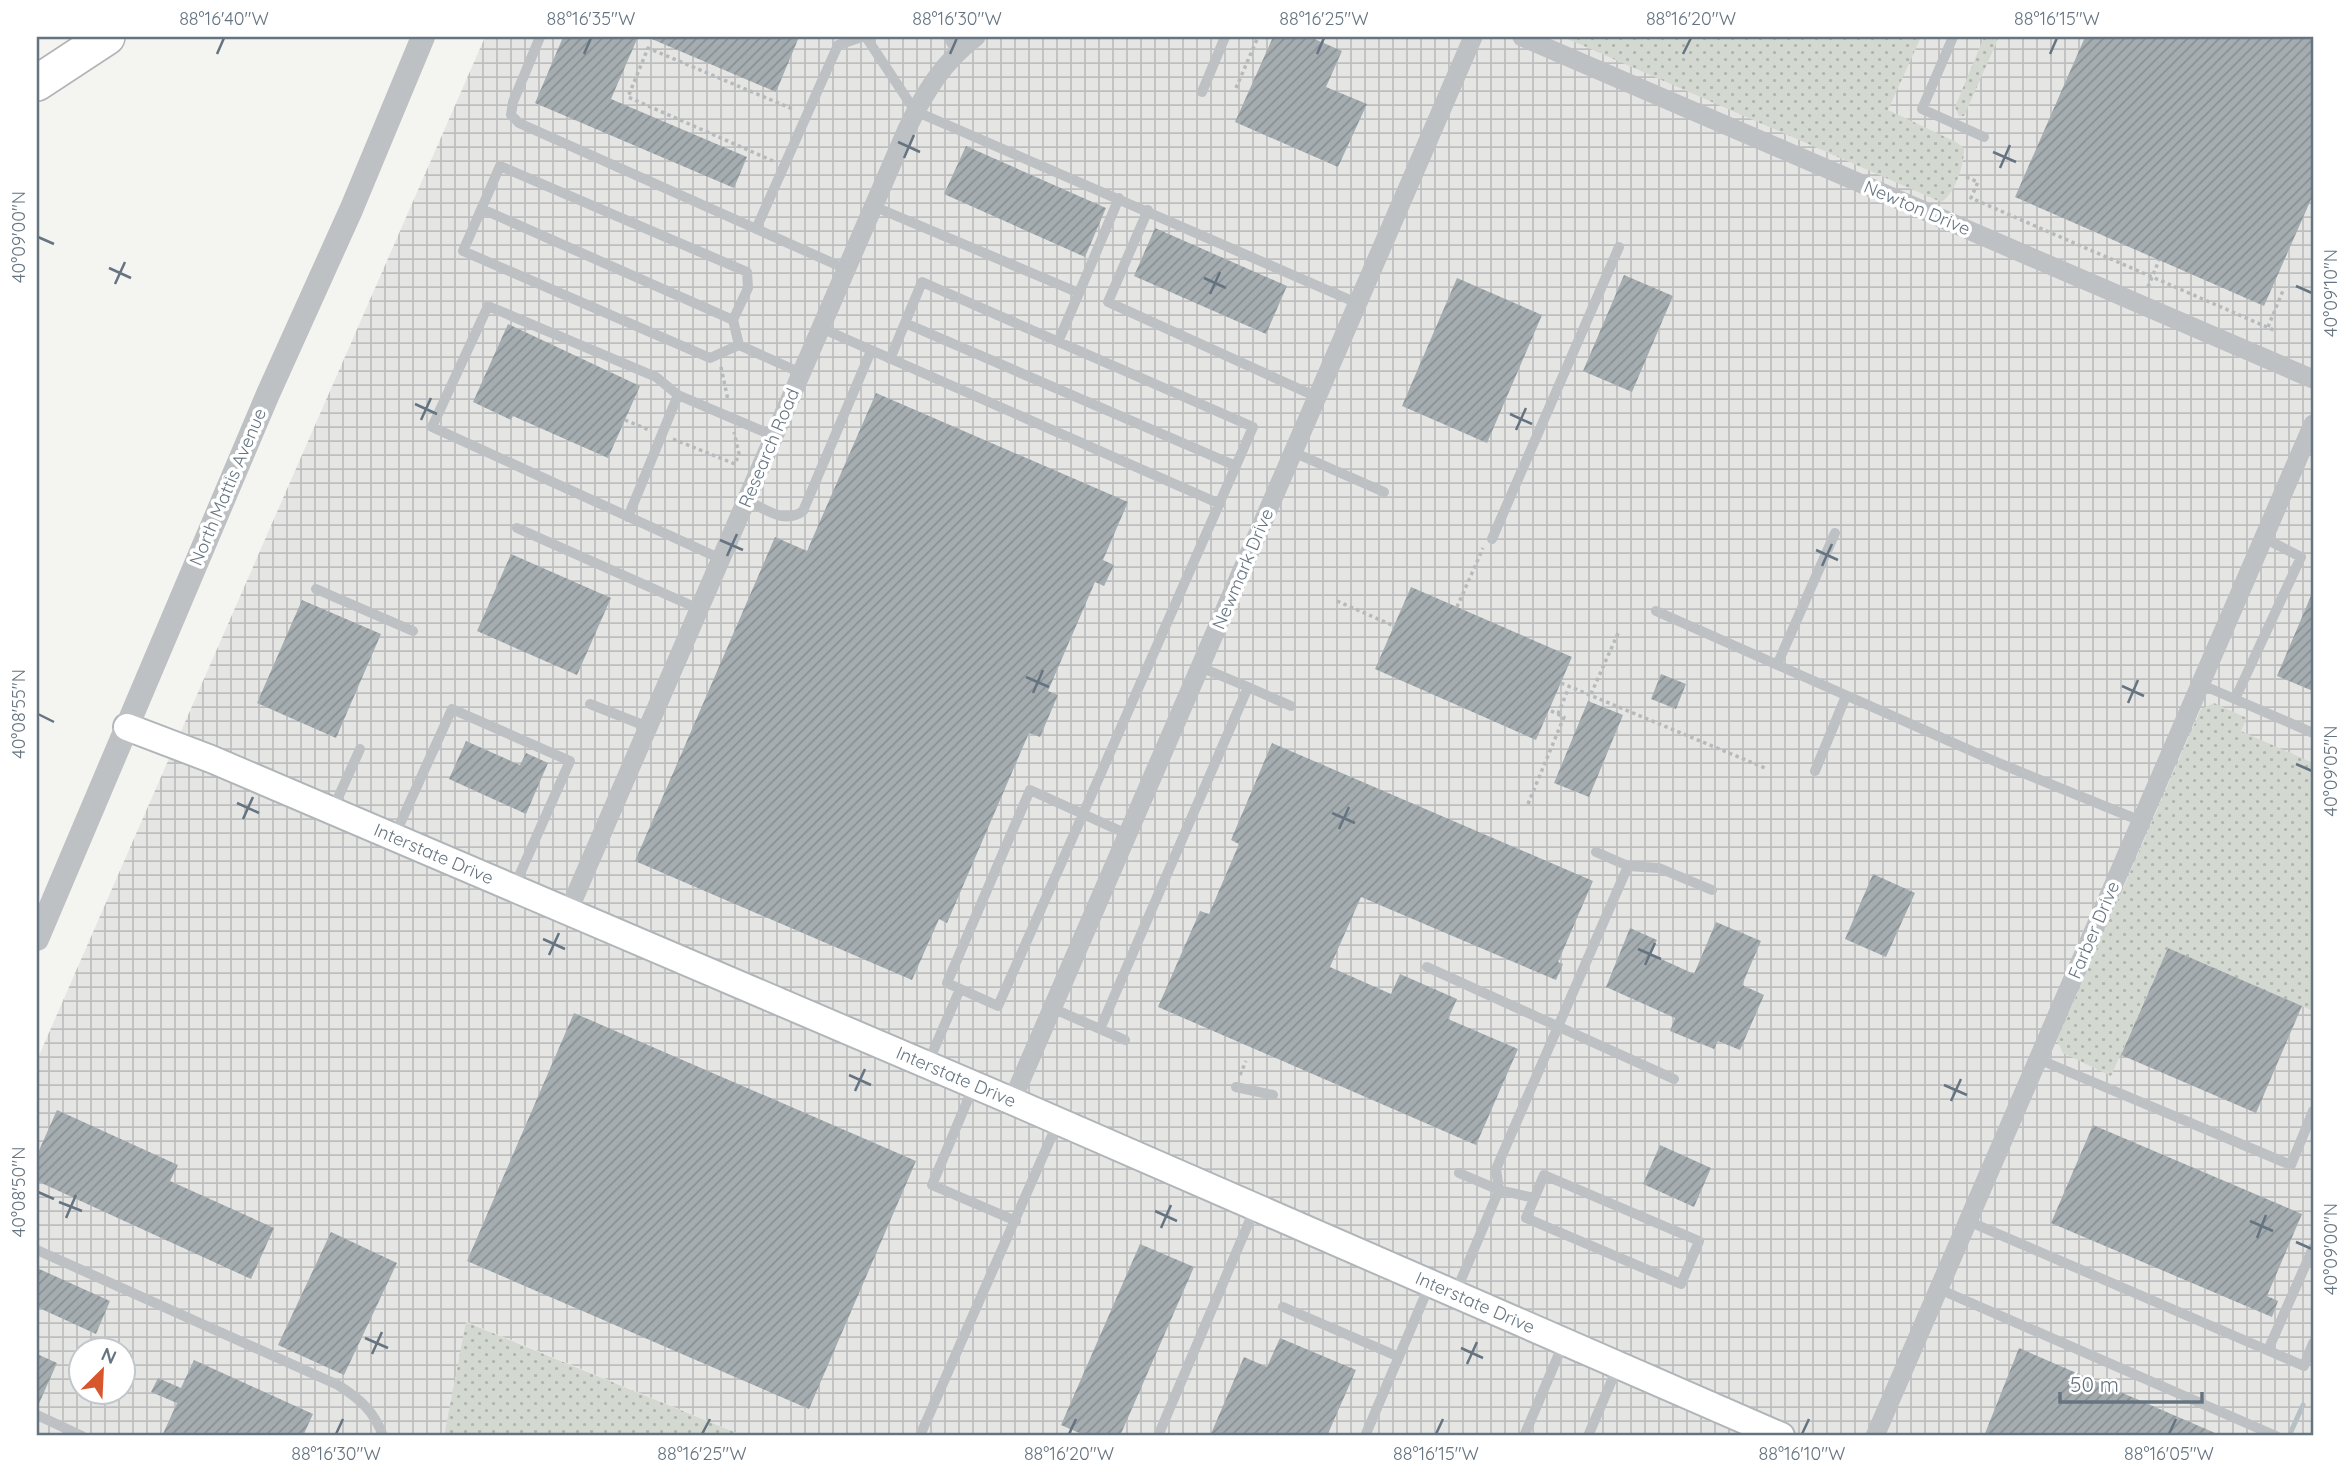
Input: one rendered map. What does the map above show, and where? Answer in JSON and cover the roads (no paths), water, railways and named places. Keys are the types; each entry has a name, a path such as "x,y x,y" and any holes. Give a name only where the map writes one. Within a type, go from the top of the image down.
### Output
{"highway":[{"path":"37,83 107,37"}],"main road":[{"name":"Interstate Drive","path":"127,727 332,811 975,1085 1781,1436"}],"street":[{"name":"North Mattis Avenue","path":"37,939 423,37"},
{"name":"Research Road","path":"568,912 915,111 952,45 976,37"},
{"name":"Newmark Drive","path":"1012,1101 1474,37"},
{"name":"Newton Drive","path":"1522,37 2313,379"},
{"name":"Farber Drive","path":"1875,1436 2312,430"}],"lane":[{"path":"540,37 513,102 511,115 519,123 846,269"},
{"path":"756,229 838,45 864,37 915,111 1357,303"},
{"path":"1202,92 1225,37"},
{"path":"1953,37 1922,109 1984,137"},
{"path":"739,345 733,320 748,288 747,272 500,166 463,251 710,358 739,345 801,373"},
{"path":"1058,342 1119,198"},
{"path":"873,206 1079,293"},
{"path":"482,209 733,320"},
{"path":"1148,210 1108,302 1317,397"},
{"path":"1490,538 1619,247"},
{"path":"890,359 922,282 1253,427 1220,504 1083,814 998,1006 947,983 1030,790 1083,814 1128,834"},
{"path":"721,559 432,427 488,306 656,377 678,395 774,436"},
{"path":"905,323 1236,466"},
{"path":"821,328 1220,504"},
{"path":"746,500 785,518 793,518 803,511 872,351"},
{"path":"628,517 678,395"},
{"path":"1293,452 1384,492"},
{"path":"517,528 699,609"},
{"path":"1777,665 1835,533"},
{"path":"2235,699 2301,557 2264,538"},
{"path":"316,589 413,631"},
{"path":"1656,611 1846,696 2141,821"},
{"path":"1200,667 1291,706"},
{"path":"2200,684 2313,733"},
{"path":"1100,1029 1248,687"},
{"path":"1815,771 1846,696"},
{"path":"590,704 648,727"},
{"path":"394,838 452,709 464,714 569,761 513,889"},
{"path":"332,811 360,749"},
{"path":"1596,852 1629,866 1659,868 1712,890"},
{"path":"1454,1294 1499,1190 1496,1169 1629,866"},
{"path":"1427,967 1674,1079"},
{"path":"928,1065 960,989"},
{"path":"1052,1008 1125,1040"},
{"path":"2038,1059 2291,1165 2313,1111"},
{"path":"975,1085 932,1185 1016,1222"},
{"path":"1236,1087 1273,1094"},
{"path":"922,1431 1016,1222 1058,1121"},
{"path":"1459,1173 1499,1190 1534,1198"},
{"path":"1544,1175 1699,1241 1681,1284 1525,1218 1534,1198 1544,1175"},
{"path":"1158,1436 1255,1207"},
{"path":"1968,1221 2304,1366 2313,1343"},
{"path":"2268,1350 2313,1248"},
{"path":"37,1250 338,1385 364,1402 378,1421 383,1436"},
{"path":"1365,1436 1430,1284"},
{"path":"1938,1289 2276,1436"},
{"path":"1283,1307 1399,1357"},
{"path":"1524,1436 1564,1342"},
{"path":"1588,1436 1618,1366"},
{"path":"37,1415 82,1436"}],"waterway":[{"path":"2289,1436 2303,1405"}]}
